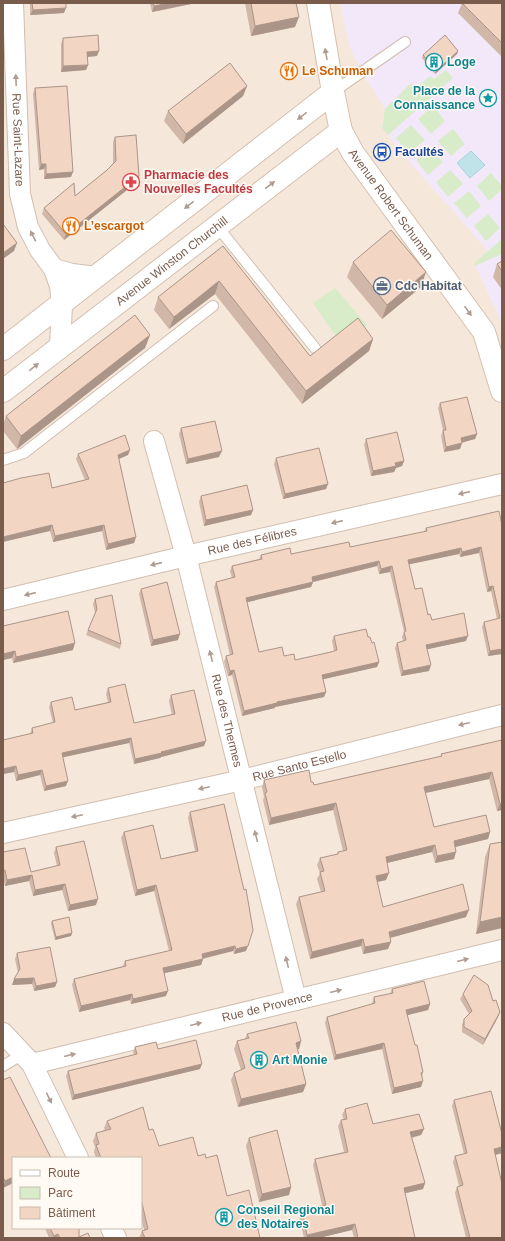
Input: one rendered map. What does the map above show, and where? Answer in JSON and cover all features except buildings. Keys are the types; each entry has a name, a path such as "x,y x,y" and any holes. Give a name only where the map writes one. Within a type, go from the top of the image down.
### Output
{"street":[{"name":"Rue Saint-Lazare","path":"13,3 20,194 28,227 40,250 54,269 60,286 62,304 60,347"},
{"name":"Avenue Robert Schuman","path":"318,3 341,131 360,164 496,349 502,391"},
{"path":"3,349 333,92"},
{"name":"Avenue Winston Churchill","path":"3,391 341,131"},
{"path":"54,269 72,274 97,277"},
{"name":"Rue des Thermes","path":"154,441 186,556 296,1000"},
{"name":"Rue des Félibres","path":"3,600 186,556 502,484"},
{"name":"Rue Santo Estello","path":"3,833 242,780 502,715"},
{"name":"Rue de Provence","path":"14,1048 296,1000 502,950"},
{"path":"14,1048 77,1157"},
{"path":"112,1229 116,1238"}],"lane":[{"path":"333,92 405,42"},
{"path":"217,226 315,348"},
{"path":"3,460 24,453 213,306"},
{"path":"3,1066 14,1048"}],"shaded area":[{"path":"3,3 502,3 502,1238 3,1238"},
{"path":"340,3 502,3 502,323 474,263 488,251 406,158 382,128 385,109 360,69 349,45"}],"green space":[{"path":"446,70 453,78 388,135 382,128 385,109 411,83 416,88 430,76 434,79"},
{"path":"433,106 445,121 431,134 418,119"},
{"path":"411,125 425,140 409,153 396,138"},
{"path":"453,129 465,144 451,156 438,141"},
{"path":"430,148 443,162 428,175 416,160"},
{"path":"450,170 463,184 448,197 436,182"},
{"path":"491,173 502,186 502,189 489,201 477,186"},
{"path":"469,191 481,206 467,218 454,203"},
{"path":"488,214 500,228 486,241 474,226"},
{"path":"502,239 502,254 475,266 474,263"},
{"path":"335,288 367,325 358,333 337,338 313,303"}],"water":[{"path":"471,151 485,165 470,178 457,163"}],"place":[{"name":"Loge","path":"434,62"},
{"name":"Le Schuman","path":"289,71"},
{"name":"Place de la Connaissance","path":"488,98"},
{"name":"Facultés","path":"382,152"},
{"name":"Pharmacie des Nouvelles Facultés","path":"131,182"},
{"name":"L’escargot","path":"71,226"},
{"name":"Cdc Habitat","path":"382,286"},
{"name":"Art Monie","path":"259,1060"},
{"name":"Conseil Regional des Notaires","path":"224,1217"}]}
